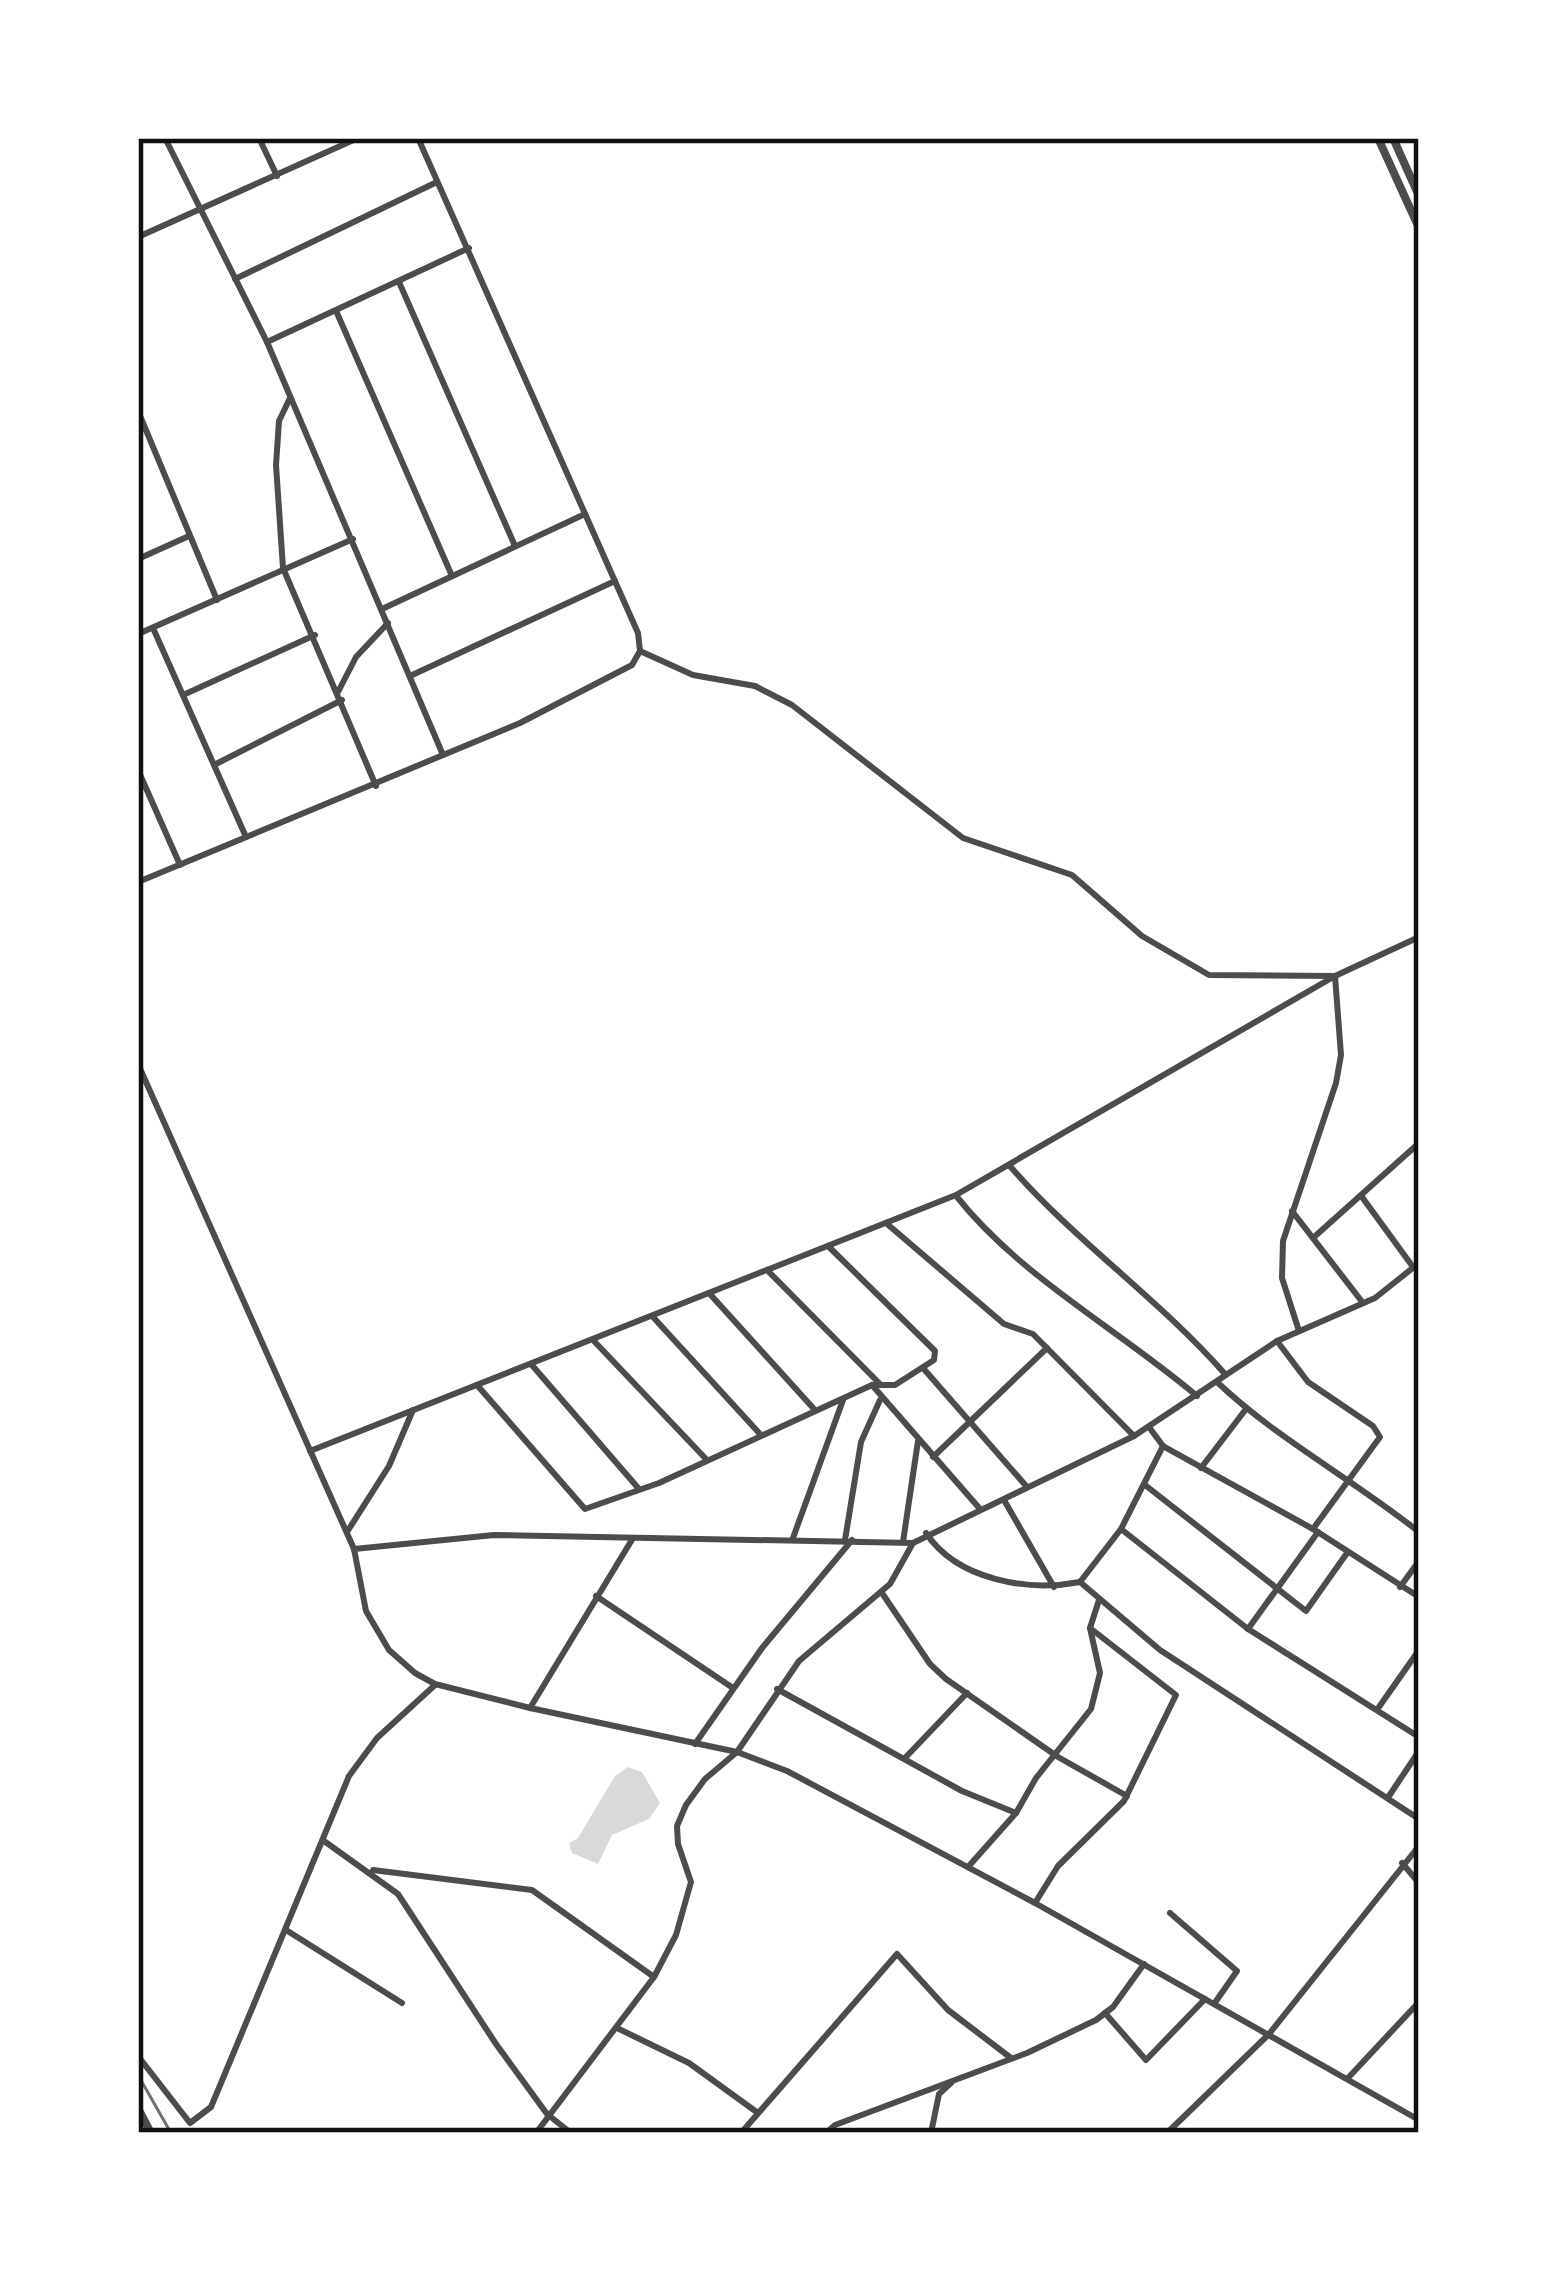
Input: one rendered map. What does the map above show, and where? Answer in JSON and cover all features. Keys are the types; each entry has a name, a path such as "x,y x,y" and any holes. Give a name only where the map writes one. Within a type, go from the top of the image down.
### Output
{"street":[{"path":"165,138 267,342 443,755"},
{"path":"259,138 277,176"},
{"path":"138,237 358,138"},
{"path":"418,138 616,581 640,651 693,675 755,686 792,705 963,838 1072,875 1142,937 1209,975 1335,976"},
{"path":"1378,138 1419,228"},
{"path":"1393,138 1419,196"},
{"path":"236,279 438,181"},
{"path":"267,342 469,248"},
{"path":"400,282 515,547"},
{"path":"337,313 452,576"},
{"path":"291,396 279,421 276,465 283,568 376,786"},
{"path":"138,411 217,600"},
{"path":"382,609 586,514"},
{"path":"138,560 189,536"},
{"path":"138,634 353,539"},
{"path":"410,676 616,581"},
{"path":"214,765 340,696 356,657 388,623"},
{"path":"153,628 246,837"},
{"path":"183,695 315,635"},
{"path":"138,882 376,786 604,682 632,665 640,651"},
{"path":"138,770 180,865"},
{"path":"138,800 149,796"},
{"path":"310,1450 956,1196 1335,976 1419,937"},
{"path":"1299,1331 1281,1261 1292,1210 1336,1083 1341,1055 1335,976"},
{"path":"138,1064 354,1550 366,1611 389,1651 436,1684 737,1752 835,1795 1419,2120"},
{"path":"1313,1238 1419,1143"},
{"path":"1009,1165 1058,1218 1166,1311 1225,1375"},
{"path":"956,1196 1010,1256 1130,1340 1197,1396"},
{"path":"536,2133 654,1977 688,1905 691,1882 677,1826 705,1779 737,1752 799,1661 882,1593 913,1543 926,1533 1134,1436 1277,1341 1364,1303 1416,1265 1362,1197"},
{"path":"1292,1210 1364,1303"},
{"path":"886,1223 1004,1324 1026,1329 1047,1347 1134,1436"},
{"path":"477,1385 585,1509 875,1384 890,1387 934,1360 935,1351 827,1246"},
{"path":"766,1270 875,1384 918,1442 981,1510"},
{"path":"709,1293 814,1409"},
{"path":"651,1316 760,1434"},
{"path":"592,1339 706,1459"},
{"path":"1248,1629 1354,1480 1378,1432 1308,1382 1277,1341"},
{"path":"933,1457 1047,1347"},
{"path":"531,1364 638,1489"},
{"path":"923,1368 1028,1489"},
{"path":"1217,1382 1246,1409 1354,1480 1419,1532"},
{"path":"793,1538 844,1398"},
{"path":"694,1744 849,1540 861,1442 881,1398"},
{"path":"1201,1468 1246,1409"},
{"path":"346,1532 389,1466 413,1410"},
{"path":"1149,1427 1163,1446 1316,1530 1419,1598"},
{"path":"903,1542 918,1442"},
{"path":"926,1533 948,1562 970,1572 1054,1587 1080,1582 1121,1529 1163,1446"},
{"path":"1145,1485 1205,1528 1273,1590 1309,1611 1347,1553"},
{"path":"1004,1500 1054,1587"},
{"path":"1121,1529 1248,1629 1419,1737"},
{"path":"354,1550 494,1535 913,1543"},
{"path":"530,1708 633,1538"},
{"path":"1400,1587 1419,1562"},
{"path":"1080,1582 1160,1649 1419,1819"},
{"path":"882,1593 930,1664 1058,1757 1127,1796"},
{"path":"596,1596 734,1688"},
{"path":"968,1867 1016,1813 1036,1778 1058,1757 1097,1693 1100,1673 1090,1628 1099,1598"},
{"path":"1035,1903 1058,1866 1127,1796 1175,1691 1090,1628"},
{"path":"1378,1707 1419,1650"},
{"path":"138,2056 190,2123 198,2120 224,2083 362,1755 436,1684"},
{"path":"777,1688 1016,1813"},
{"path":"905,1758 967,1693"},
{"path":"1389,1796 1419,1751"},
{"path":"323,1841 370,1869 398,1894 547,2114 572,2133"},
{"path":"1167,2133 1269,2034 1419,1846"},
{"path":"1402,1863 1419,1883"},
{"path":"370,1869 532,1890 654,1977"},
{"path":"1170,1913 1237,1972 1214,2004"},
{"path":"286,1930 402,2003"},
{"path":"741,2133 897,1954 948,2009 1011,2058"},
{"path":"826,2133 836,2125 1011,2058 1106,2013 1144,1964"},
{"path":"1106,2013 1149,2060 1205,1999"},
{"path":"1347,2080 1419,2002"},
{"path":"616,2028 689,2063 758,2113"},
{"path":"931,2133 939,2094 953,2080"},
{"path":"138,2108 151,2133"}],"shaded area":[{"path":"628,1767 642,1772 660,1803 649,1819 612,1835 598,1864 572,1853 569,1843 578,1838 615,1776"}],"railway":[{"path":"138,2075 171,2133"}]}
